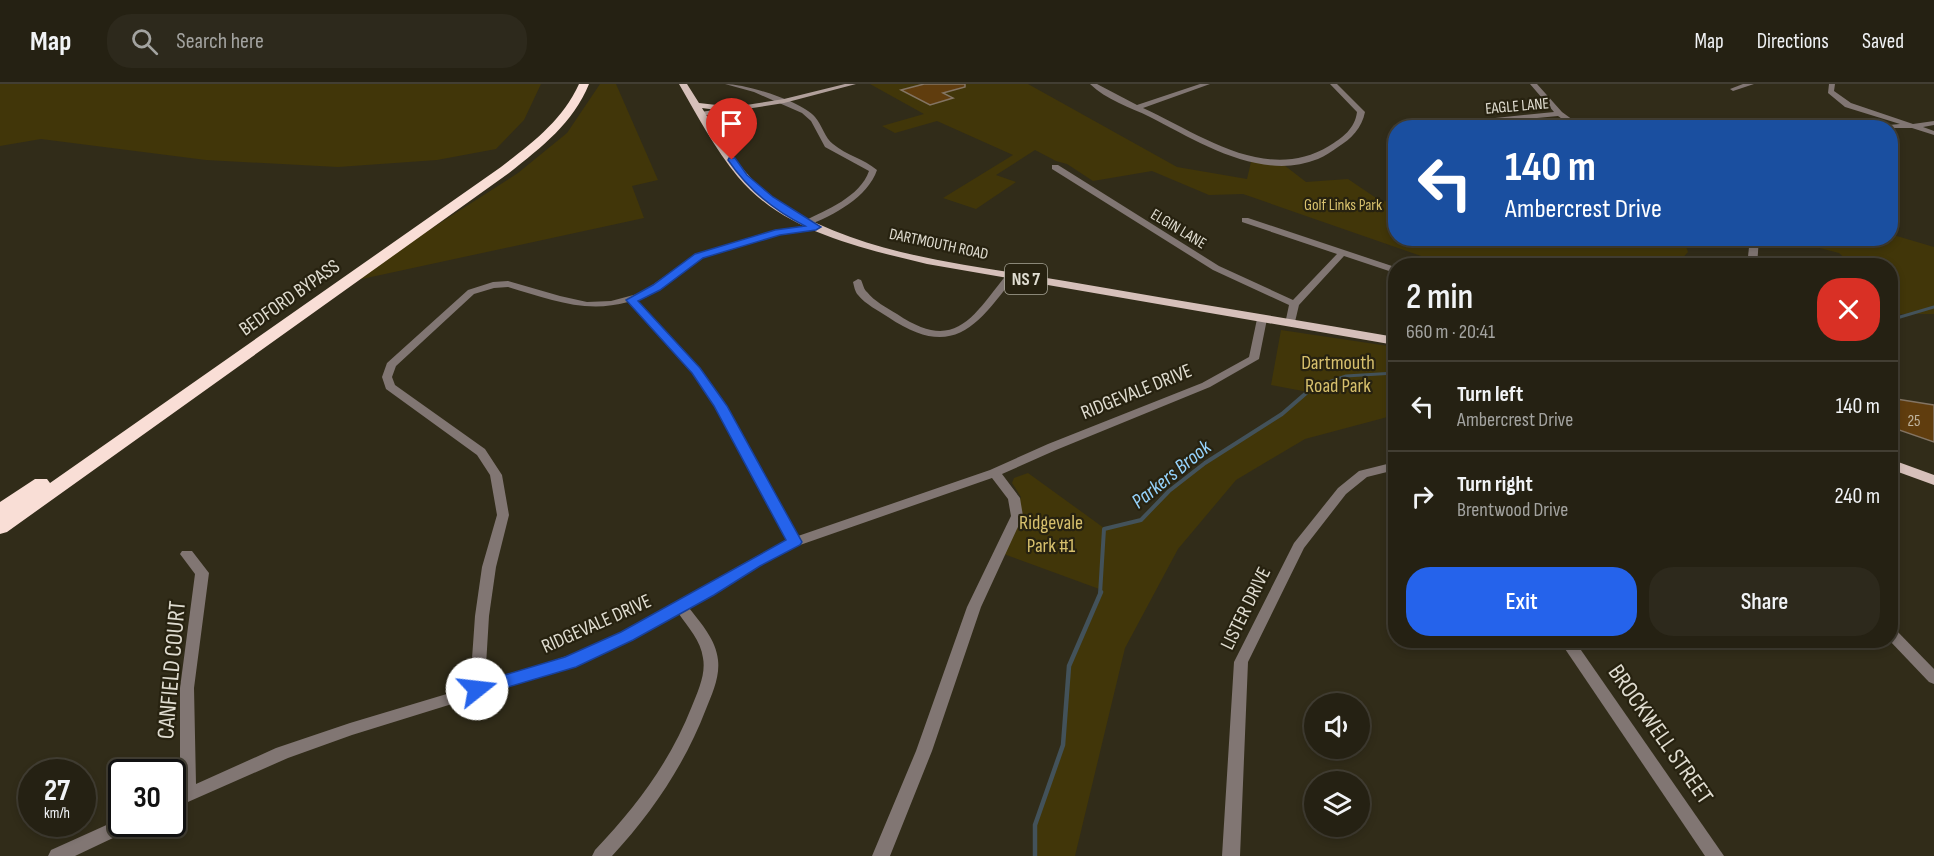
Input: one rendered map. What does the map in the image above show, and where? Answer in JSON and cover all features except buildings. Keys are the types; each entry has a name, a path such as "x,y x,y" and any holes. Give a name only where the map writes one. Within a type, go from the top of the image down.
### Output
{"highway":[{"name":"BEDFORD BYPASS","path":"0,511 504,160 552,118 572,84"},
{"name":"BEDFORD BYPASS","path":"0,527 505,170 545,138 565,118 584,84"}],"main road":[{"name":"DARTMOUTH ROAD","path":"683,84 744,177 795,217 871,247 1010,276 1388,340"},
{"path":"699,110 731,109"},
{"path":"709,126 731,109"},
{"path":"1898,467 1934,480"}],"street":[{"path":"477,689 482,616 489,567 503,515 496,475 481,452 390,387 387,377 391,365 402,352 471,292 493,285 508,284 558,299 586,304 631,300 657,288 699,256 778,232 812,225 871,179 873,170 828,145 814,120 805,111 756,90 728,84"},
{"path":"731,109 783,101 853,84"},
{"path":"1093,84 1239,157 1291,163 1325,155 1356,129 1361,112 1333,84"},
{"path":"1138,108 1207,84"},
{"path":"1533,84 1559,114 1568,120"},
{"path":"1733,89 1751,84"},
{"path":"1832,84 1830,92 1848,105 1896,120"},
{"name":"EAGLE LANE","path":"1497,120 1559,114"},
{"path":"1898,121 1934,133"},
{"path":"1898,127 1934,123"},
{"name":"ELGIN LANE","path":"1055,167 1216,268 1294,304"},
{"path":"778,232 795,217"},
{"path":"1245,220 1388,268"},
{"path":"1290,324 1294,304 1343,252"},
{"path":"858,282 861,293 905,323 933,335 950,334 967,327 1010,276"},
{"path":"631,300 696,371 720,406 795,542"},
{"name":"RIDGEVALE DRIVE","path":"188,795 282,753 477,689 570,662 627,636 681,607 755,562 795,542 994,473 1206,385 1254,359 1262,319"},
{"name":"LISTER DRIVE","path":"1232,856 1241,662 1299,546 1335,500 1363,474 1388,468"},
{"path":"882,856 924,751 974,607 1017,516 1014,498 994,473"},
{"name":"CANFIELD COURT","path":"187,554 202,573 187,688 188,795"},
{"path":"600,856 650,799 681,750 709,682 710,656 702,635 681,607"},
{"path":"1898,641 1934,678"},
{"name":"BROCKWELL STREET","path":"1572,648 1715,856"},
{"path":"57,856 108,832"}],"green space":[{"path":"0,84 541,84 524,120 496,149 437,160 338,167 206,160 41,139 0,146"},
{"path":"600,84 616,84 658,180 632,186 644,218 348,282 518,173 567,133"},
{"name":"Golf Links Park","path":"870,84 1028,84 1177,167 1247,179 1251,162 1284,165 1306,182 1348,179 1379,200 1388,202 1388,244 1243,194 1209,195 1152,171 1093,181 1067,164 1035,150 996,175 1016,182 976,209 943,198 1013,155 937,121 895,133 882,126 924,114"},
{"path":"1898,236 1934,247 1934,314 1898,314 1898,258 1844,258 1839,253 1812,246 1841,248 1843,246 1898,246"},
{"path":"1392,246 1686,246 1688,252 1682,258 1427,258"},
{"path":"1281,330 1388,346 1388,417 1305,439 1236,480 1178,549 1125,648 1075,856 1035,856 1035,825 1063,745 1069,666 1102,590 1001,553 1021,497 1012,483 1014,478 1028,473 1104,528 1141,520 1169,491 1200,467 1282,414 1308,392 1271,385"}],"waterway":[{"name":"Parkers Brook","path":"1898,318 1934,307"},
{"name":"Parkers Brook","path":"1323,384 1346,376 1388,373"},
{"name":"Parkers Brook","path":"1100,594 1104,529 1141,520 1169,491 1205,463 1282,414 1312,388 1327,383"},
{"name":"Parkers Brook","path":"1035,856 1035,825 1063,745 1069,666 1101,592"}],"route":[{"path":"477,689 570,662 627,636 709,591 755,562 795,542 720,406 696,371 631,300 644,296 657,288 681,267 699,256 778,232 816,227 795,217 770,199 744,177 732,160"}],"park label":[{"name":"Dartmouth Road Park","path":"1338,374"},
{"name":"Ridgevale Park #1","path":"1051,534"}]}
